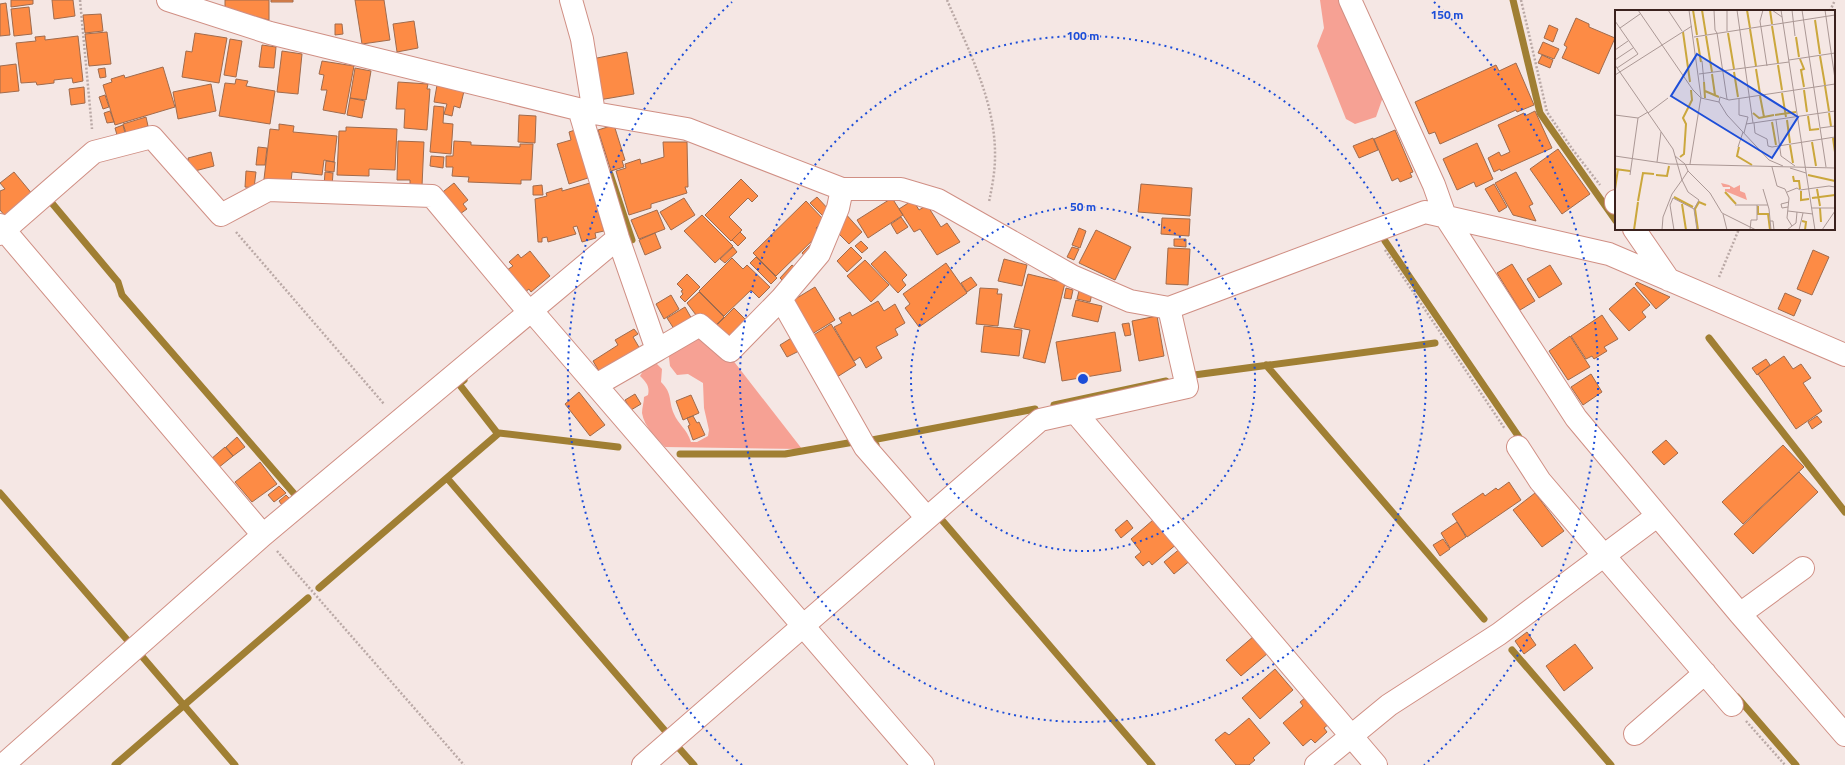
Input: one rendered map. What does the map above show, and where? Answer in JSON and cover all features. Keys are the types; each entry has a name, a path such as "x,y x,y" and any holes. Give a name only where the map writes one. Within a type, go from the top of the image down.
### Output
{"street":[{"path":"168,0 270,33 586,111 687,129 842,189 901,189 938,200 1072,276 1130,301 1169,308 1425,212 1609,254 1845,354"},
{"path":"571,0 582,39 586,111 618,238 657,350"},
{"path":"1350,0 1434,185 1445,216 1576,418 1740,614 1845,734"},
{"path":"263,535 1,230 94,152 152,137 221,215 268,190 432,196 923,765"},
{"path":"596,385 700,325 730,351 781,299 819,254 838,208 842,189"},
{"path":"1635,230 1669,280"},
{"path":"3,765 263,535 618,238"},
{"path":"781,299 865,447 927,518"},
{"path":"643,765 1040,420 1187,387 1169,308"},
{"path":"1075,412 1376,765"},
{"path":"1518,447 1540,481 1732,705"},
{"path":"1316,765 1389,705 1500,634 1603,555 1657,516"},
{"path":"1740,614 1803,568"},
{"path":"1635,734 1704,673"}],"path":[{"path":"80,0 94,152"},
{"path":"947,0 982,80 992,123 995,156 993,180 984,226"},
{"path":"1521,0 1547,112 1612,202 1615,202"},
{"path":"1830,10 1835,0"},
{"path":"221,215 399,420"},
{"path":"1711,297 1739,230"},
{"path":"1373,232 1518,447"},
{"path":"263,535 464,765"},
{"path":"1732,705 1785,765"}],"shaded area":[{"path":"1320,0 1342,0 1384,94 1376,117 1355,124 1346,119 1317,46 1324,28"},
{"path":"701,332 732,359 802,449 665,447 648,428 642,413 644,397 648,395 648,387 646,382 640,376 646,366 657,364 662,369 661,382 669,394 674,414 691,442 697,442 708,436 709,430 704,408 703,383 688,374 677,375 670,366 668,350"}],"building":[{"path":"11,0 33,0 33,4 11,7"},
{"path":"52,0 73,0 75,16 54,19"},
{"path":"225,0 269,0 269,20 225,9"},
{"path":"271,0 293,0 293,2 271,2"},
{"path":"355,0 384,0 390,40 362,44"},
{"path":"6,3 10,35 0,36 0,4"},
{"path":"29,7 32,34 14,36 11,9"},
{"path":"101,14 103,31 85,33 83,15"},
{"path":"1576,18 1589,24 1589,27 1615,38 1599,74 1562,58 1567,47 1564,45"},
{"path":"414,21 418,48 397,52 393,24"},
{"path":"335,24 342,24 343,34 335,35"},
{"path":"1549,25 1558,29 1553,42 1544,38"},
{"path":"107,32 111,64 89,66 85,34"},
{"path":"195,33 227,38 219,83 182,77 186,51 192,52"},
{"path":"45,36 45,40 78,36 83,81 73,83 72,78 54,80 54,83 37,85 36,82 21,83 16,43 36,41 35,37"},
{"path":"230,39 242,41 236,77 224,75"},
{"path":"1543,42 1559,49 1554,59 1538,53"},
{"path":"262,45 276,47 274,68 259,67"},
{"path":"282,51 302,54 298,94 277,92"},
{"path":"627,52 634,94 599,100 592,59"},
{"path":"1542,55 1553,60 1550,68 1538,63"},
{"path":"322,61 354,66 345,114 323,110 327,90 321,90 324,75 319,74"},
{"path":"1516,63 1534,105 1517,112 1516,110 1440,144 1435,132 1429,134 1415,102 1496,65 1499,71"},
{"path":"16,64 19,91 0,93 0,66"},
{"path":"163,67 175,107 115,125 103,85 112,82 111,79 124,75 125,78"},
{"path":"105,68 106,77 100,78 98,69"},
{"path":"355,68 371,71 366,100 350,98"},
{"path":"236,79 248,81 246,86 275,91 270,124 219,116 225,83 235,84"},
{"path":"398,82 428,84 427,89 430,89 427,130 404,128 405,109 396,109"},
{"path":"211,84 216,111 178,119 173,92"},
{"path":"437,85 464,91 460,108 454,106 452,116 444,114 447,104 434,102"},
{"path":"84,87 85,103 71,105 69,89"},
{"path":"105,95 109,107 103,109 99,97"},
{"path":"350,98 365,101 362,118 347,115"},
{"path":"434,106 444,107 443,123 453,124 451,154 430,152"},
{"path":"110,111 114,122 107,123 104,113"},
{"path":"1535,111 1552,148 1501,171 1500,169 1494,172 1488,158 1499,152 1501,156 1510,152 1498,125 1524,113 1525,116"},
{"path":"519,115 536,116 535,143 518,142"},
{"path":"146,117 148,126 126,133 123,124"},
{"path":"279,124 294,126 293,132 337,136 334,162 324,160 322,175 292,172 291,182 264,179 270,129 279,130"},
{"path":"123,125 125,133 117,135 115,128"},
{"path":"614,125 625,160 622,161 624,167 611,171 598,130"},
{"path":"346,127 397,129 395,170 369,169 369,176 337,175 339,131 346,131"},
{"path":"575,130 591,177 569,184 557,144 571,140 569,132"},
{"path":"1395,130 1413,172 1410,173 1412,177 1400,182 1398,178 1392,181 1374,139"},
{"path":"1373,138 1378,150 1359,158 1353,146"},
{"path":"398,141 424,142 422,186 410,185 410,180 397,180"},
{"path":"454,141 471,142 471,145 520,147 520,144 533,144 531,180 521,180 521,184 468,182 469,177 452,176 453,167 446,167 446,156 453,156"},
{"path":"663,142 687,142 688,187 685,187 687,193 651,204 651,208 629,215 616,171 626,168 625,164 640,159 641,164 664,157"},
{"path":"1477,143 1493,179 1476,187 1474,182 1457,190 1443,159"},
{"path":"258,147 267,148 265,165 256,165"},
{"path":"1558,149 1590,194 1562,214 1530,169"},
{"path":"211,152 214,166 191,172 188,158"},
{"path":"431,156 444,157 443,168 430,166"},
{"path":"326,161 335,162 334,172 325,171"},
{"path":"246,171 256,172 254,188 245,187"},
{"path":"14,172 33,195 6,217 0,210 0,191 5,189 0,183"},
{"path":"325,172 333,173 332,187 324,186"},
{"path":"1516,172 1533,204 1529,206 1536,221 1513,215 1495,183"},
{"path":"741,179 758,196 752,202 748,198 729,217 742,230 731,241 705,215"},
{"path":"454,183 468,200 463,204 467,209 457,216 439,195"},
{"path":"590,183 604,231 595,233 596,238 582,242 577,226 573,227 576,234 548,242 547,237 542,238 542,242 538,242 535,199 547,196 546,193 562,188 562,191"},
{"path":"1141,184 1192,188 1190,216 1138,212"},
{"path":"1494,184 1507,207 1499,212 1485,189"},
{"path":"542,185 543,195 533,195 533,186"},
{"path":"817,197 830,211 824,217 810,203"},
{"path":"684,198 695,215 671,230 660,212"},
{"path":"892,198 903,215 868,238 857,220"},
{"path":"913,200 919,210 927,205 941,227 947,223 960,242 937,255 920,229 914,232 899,209"},
{"path":"806,201 824,220 816,228 820,233 776,276 753,253"},
{"path":"657,210 665,229 639,239 631,220"},
{"path":"843,211 862,232 849,244 833,228"},
{"path":"702,215 733,246 715,263 684,231"},
{"path":"901,217 908,227 897,234 891,224"},
{"path":"1162,218 1190,219 1189,236 1161,234"},
{"path":"1079,228 1086,231 1080,248 1072,245"},
{"path":"1096,230 1131,247 1115,280 1079,263"},
{"path":"740,232 746,238 738,246 732,240"},
{"path":"655,233 661,248 645,255 639,240"},
{"path":"1174,239 1186,239 1186,247 1174,246"},
{"path":"814,241 806,258 802,253"},
{"path":"861,241 868,248 862,253 855,246"},
{"path":"733,247 737,252 725,263 720,259"},
{"path":"851,247 862,258 847,272 837,261"},
{"path":"1072,247 1079,249 1074,260 1067,257"},
{"path":"1168,248 1190,249 1188,285 1166,284"},
{"path":"1813,250 1829,257 1812,295 1797,289"},
{"path":"530,251 550,276 531,292 529,289 525,292 507,270 513,266 509,262 518,254 521,258"},
{"path":"885,251 907,275 902,280 906,285 898,293 871,264"},
{"path":"756,257 777,278 771,284 750,263"},
{"path":"732,258 743,269 747,265 770,287 759,298 751,290 724,316 699,291"},
{"path":"1004,259 1027,265 1022,286 998,281"},
{"path":"865,260 889,285 871,302 847,276"},
{"path":"946,263 967,293 919,327 905,308 910,304 903,294"},
{"path":"1512,264 1535,301 1520,310 1497,273"},
{"path":"792,265 799,271 786,284 780,278"},
{"path":"1550,265 1562,284 1539,298 1527,279"},
{"path":"687,274 700,287 685,302 680,297 683,294 681,291 683,290 677,284"},
{"path":"1028,274 1065,283 1045,363 1023,358 1030,330 1014,327"},
{"path":"971,277 977,285 967,292 961,283"},
{"path":"1637,282 1670,297 1656,309 1635,284"},
{"path":"815,287 835,320 812,334 792,301"},
{"path":"1634,287 1650,305 1642,312 1646,317 1629,331 1609,309"},
{"path":"980,288 998,289 997,294 1002,294 998,326 976,324"},
{"path":"1066,288 1073,290 1071,299 1064,298"},
{"path":"1079,291 1092,294 1090,302 1077,299"},
{"path":"699,292 724,317 716,325 699,319 687,303"},
{"path":"1785,293 1801,300 1794,316 1778,309"},
{"path":"671,295 679,309 664,319 656,304"},
{"path":"1076,300 1102,306 1098,322 1072,316"},
{"path":"878,301 884,311 895,304 905,323 895,329 898,335 876,347 882,358 866,368 860,357 854,361 834,327 842,323 839,318 850,312 852,316"},
{"path":"685,307 693,321 676,332 667,318"},
{"path":"734,308 749,323 732,340 717,325"},
{"path":"1602,315 1618,339 1604,347 1607,351 1594,359 1592,356 1586,359 1571,336"},
{"path":"1157,316 1164,356 1139,361 1132,321"},
{"path":"1129,323 1131,335 1125,336 1122,324"},
{"path":"831,324 856,365 837,377 812,336"},
{"path":"984,326 1022,330 1019,356 981,352"},
{"path":"634,329 638,334 633,337 643,354 603,378 593,361 618,345 615,340"},
{"path":"1115,332 1121,371 1062,381 1056,342"},
{"path":"1570,336 1590,367 1568,380 1549,351"},
{"path":"793,337 801,350 787,357 780,345"},
{"path":"1784,356 1793,369 1801,364 1811,378 1803,383 1822,411 1796,429 1758,374"},
{"path":"1766,359 1770,365 1757,375 1752,368"},
{"path":"1591,374 1602,392 1583,405 1571,387"},
{"path":"579,392 605,425 590,436 565,404"},
{"path":"635,394 641,404 631,410 625,400"},
{"path":"691,395 699,413 683,420 676,401"},
{"path":"693,416 697,423 699,422 705,435 693,440 687,418"},
{"path":"1817,416 1822,422 1812,429 1808,422"},
{"path":"237,437 245,447 233,456 226,447"},
{"path":"1666,440 1678,453 1664,465 1652,452"},
{"path":"1783,445 1804,467 1743,524 1722,502"},
{"path":"225,447 233,456 218,468 211,459"},
{"path":"260,462 277,484 252,502 235,482"},
{"path":"1799,472 1818,492 1753,554 1734,534"},
{"path":"1509,482 1521,500 1467,537 1452,514 1483,493 1485,496 1496,488 1498,490"},
{"path":"279,486 286,493 274,502 268,495"},
{"path":"1535,493 1564,531 1542,547 1513,510"},
{"path":"286,495 292,501 284,508 279,501"},
{"path":"1127,520 1133,528 1121,538 1115,530"},
{"path":"1153,520 1178,543 1152,565 1149,561 1143,566 1135,557 1141,552 1131,539"},
{"path":"1457,522 1466,537 1450,548 1441,533"},
{"path":"1443,539 1450,549 1440,556 1433,545"},
{"path":"1182,547 1192,559 1174,574 1164,562"},
{"path":"1527,632 1536,645 1524,654 1515,641"},
{"path":"1254,636 1268,653 1241,676 1226,660"},
{"path":"1575,644 1593,668 1564,691 1546,666"},
{"path":"1275,669 1293,690 1260,719 1242,698"},
{"path":"1306,697 1329,724 1324,728 1327,732 1315,743 1311,739 1303,746 1283,723 1303,706 1300,702"},
{"path":"1249,718 1270,743 1253,758 1255,760 1249,765 1236,765 1215,740 1225,732 1229,735"}],"waterway":[{"path":"1513,0 1540,113 1615,220"},
{"path":"610,174 632,240"},
{"path":"51,202 118,282 122,295 297,497"},
{"path":"1385,241 1523,443"},
{"path":"1709,338 1845,512"},
{"path":"1194,375 1435,343"},
{"path":"1266,365 1484,619"},
{"path":"464,380 459,384 498,434"},
{"path":"1054,405 1166,381"},
{"path":"876,445 872,440 1035,409"},
{"path":"319,588 499,433 618,447"},
{"path":"680,454 785,454 854,442"},
{"path":"447,478 667,733"},
{"path":"0,493 129,642"},
{"path":"941,519 1152,765"},
{"path":"115,765 308,598"},
{"path":"1512,650 1611,765"},
{"path":"140,654 235,765"},
{"path":"1737,697 1796,765"},
{"path":"678,747 694,765"}]}
